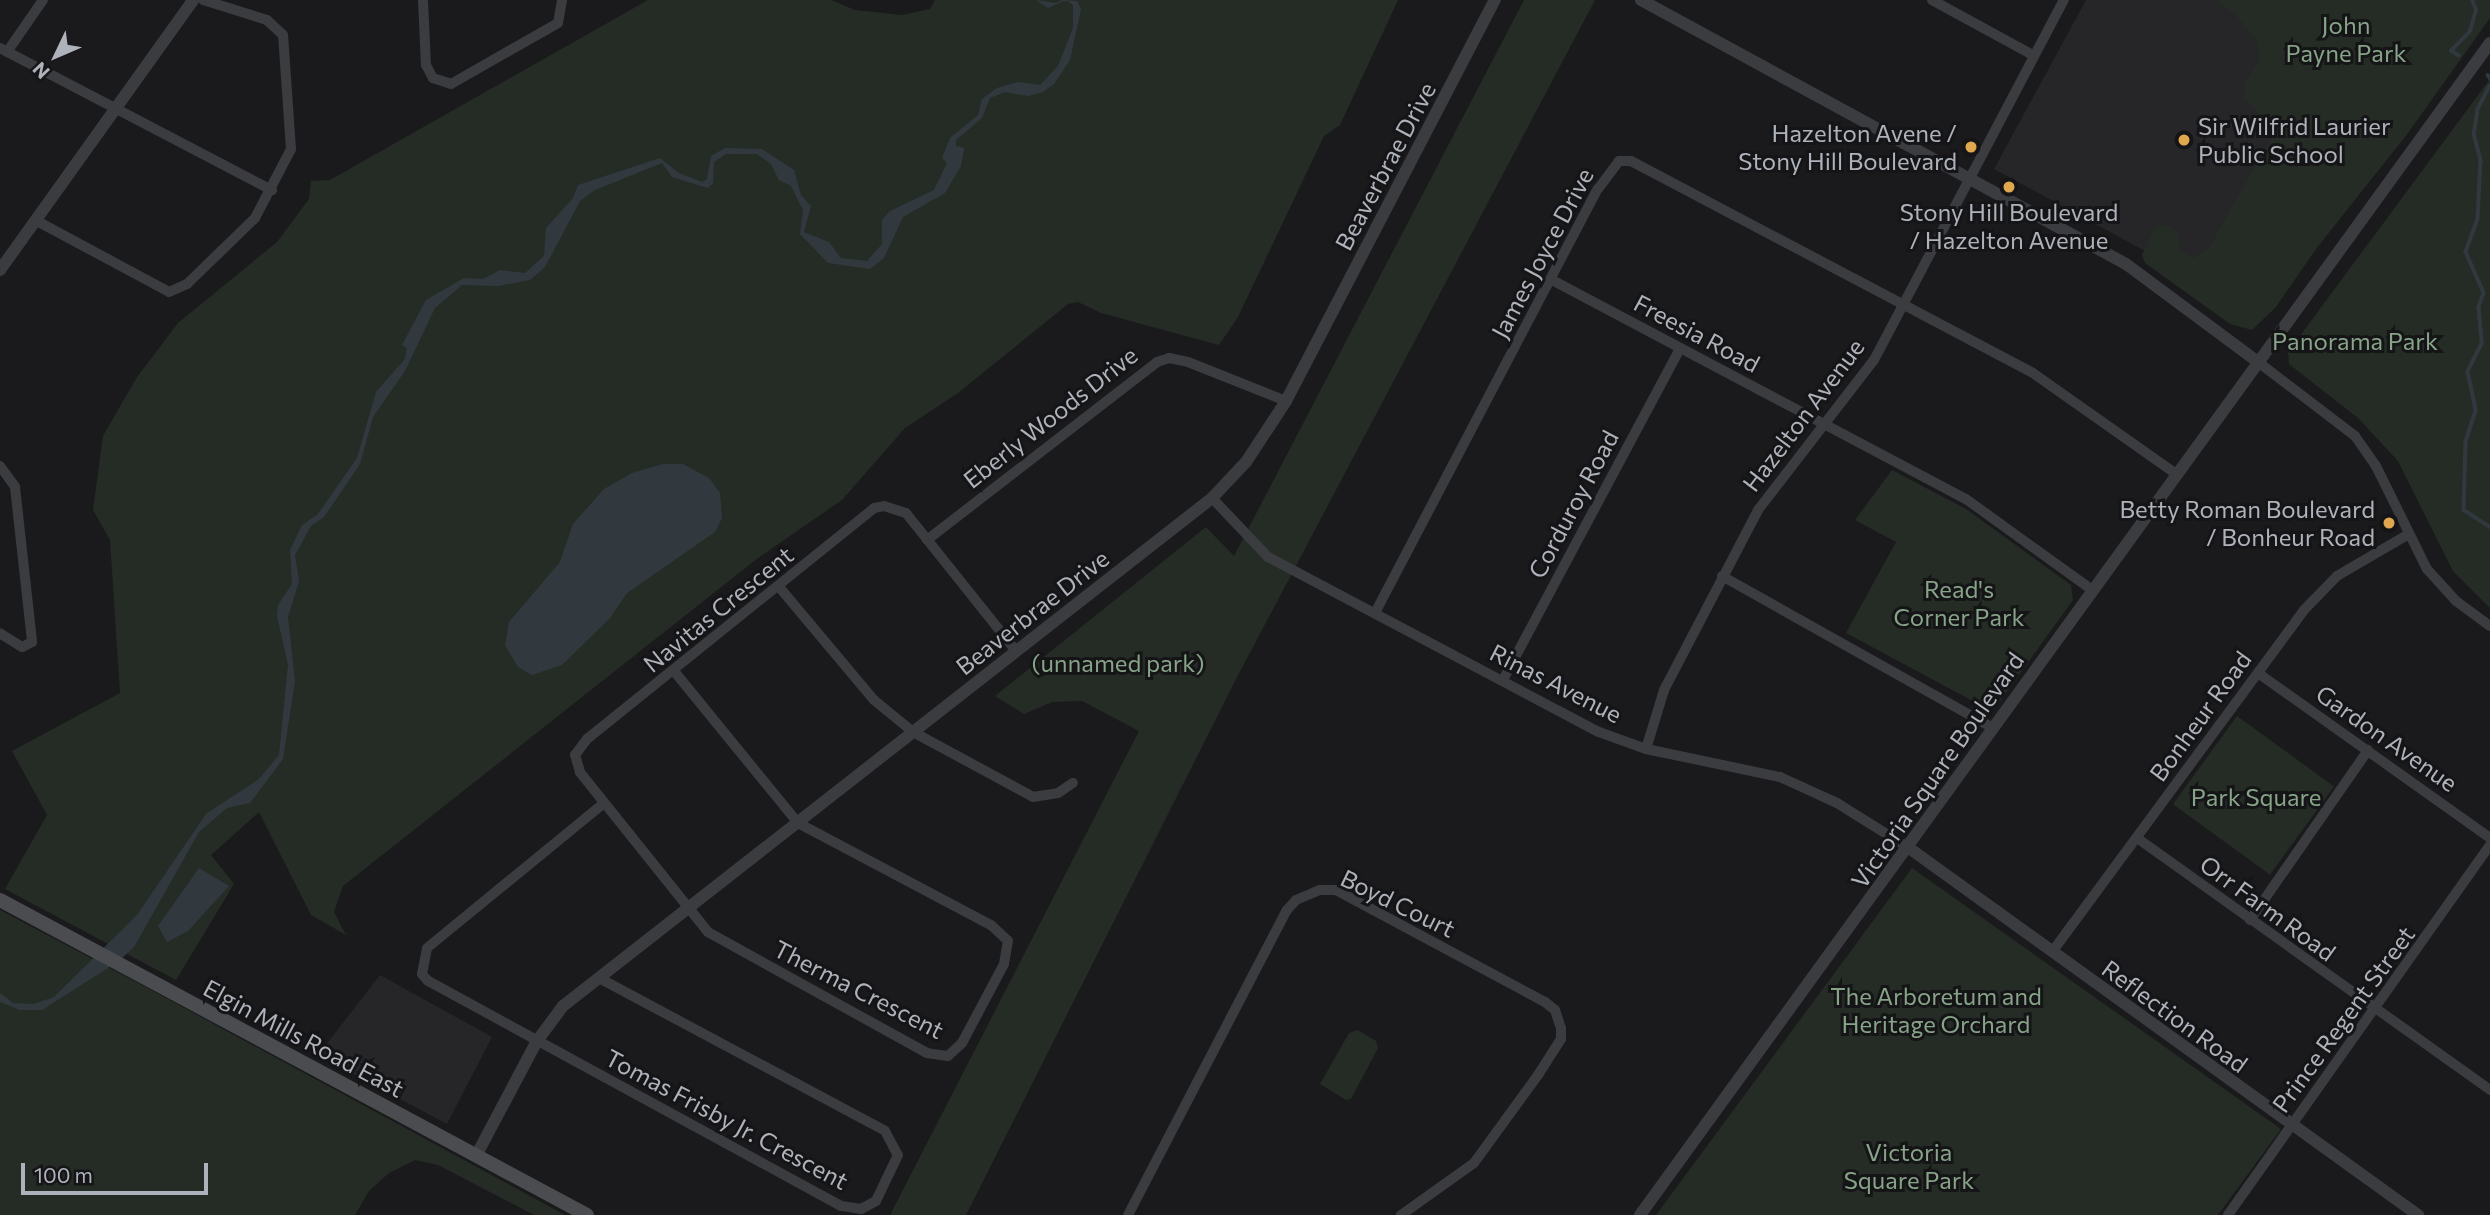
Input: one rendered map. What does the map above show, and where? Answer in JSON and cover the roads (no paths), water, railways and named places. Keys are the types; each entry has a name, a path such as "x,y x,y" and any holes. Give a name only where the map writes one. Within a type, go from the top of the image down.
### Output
{"main road":[{"name":"Elgin Mills Road East","path":"0,900 587,1215"}],"street":[{"path":"43,0 4,50 272,190"},
{"path":"0,270 192,0"},
{"path":"34,220 156,288 173,292 187,284 255,218 272,190 291,149 283,35 267,20 203,0"},
{"path":"422,0 426,65 433,78 451,84 558,23 562,0"},
{"name":"Beaverbrae Drive","path":"476,1156 537,1041 563,1006 1212,498 1262,442 1286,401 1495,0"},
{"path":"1641,0 2126,264 2355,436 2376,466 2409,534 2440,585 2490,626"},
{"path":"1933,0 2033,55"},
{"name":"Hazelton Avenue","path":"1646,749 1664,690 1758,510 1874,360 1967,178 2063,0"},
{"name":"Victoria Square Boulevard","path":"1640,1215 1909,848 2092,590 2490,43"},
{"name":"James Joyce Drive","path":"1376,611 1612,166 1631,161 2033,373 2176,474"},
{"name":"Freesia Road","path":"1552,280 1966,499 2092,590"},
{"name":"Corduroy Road","path":"1503,680 1680,348"},
{"name":"Eberly Woods Drive","path":"927,540 1157,362 1169,358 1188,362 1286,401"},
{"path":"0,466 15,487 32,642 24,648 0,634"},
{"name":"Rinas Avenue","path":"1212,498 1268,557 1376,611 1599,732 1646,749 1780,776 1837,803 1909,848"},
{"name":"Navitas Crescent","path":"687,909 575,764 577,751 780,588 874,508 900,508 1016,651"},
{"name":"Bonheur Road","path":"2052,952 2303,611 2336,576 2409,534"},
{"path":"1722,576 1993,728"},
{"path":"780,588 874,700 912,732 1034,797 1058,793 1073,783"},
{"path":"674,671 798,822"},
{"name":"Gardon Avenue","path":"2258,673 2490,838"},
{"path":"2250,920 2368,750"},
{"path":"537,1041 428,981 422,974 422,956 604,803"},
{"name":"Therma Crescent","path":"687,909 717,939 927,1053 948,1056 956,1050 1004,964 1008,941 992,925 798,822"},
{"name":"Orr Farm Road","path":"2137,838 2490,1090"},
{"name":"Prince Regent Street","path":"2228,1215 2376,1011 2490,845"},
{"name":"Reflection Road","path":"1909,848 2418,1215"},
{"name":"Boyd Court","path":"1128,1215 1287,910 1296,900 1320,890 1336,890 1545,1002 1555,1010 1561,1028 1561,1039 1538,1075 1474,1163 1411,1203 1401,1215"},
{"name":"Tomas Frisby Jr. Crescent","path":"537,1041 842,1206 861,1209 876,1201 898,1155 885,1131 599,978"}],"waterway":[{"path":"2459,56 2451,51 2470,31 2476,10 2472,0"},
{"path":"2490,86 2478,110 2474,134 2481,161 2478,219 2466,252 2484,293 2479,307 2482,344 2468,372 2476,411 2466,442 2464,510 2490,527"}],"place":[{"name":"Sir Wilfrid Laurier Public School","path":"2184,140"},
{"name":"Hazelton Avene / Stony Hill Boulevard","path":"1971,147"},
{"name":"Stony Hill Boulevard / Hazelton Avenue","path":"2009,187"},
{"name":"Betty Roman Boulevard / Bonheur Road","path":"2389,523"}],"park label":[{"name":"John Payne Park","path":"2346,39"},
{"name":"Panorama Park","path":"2355,341"},
{"name":"Read's Corner Park","path":"1959,603"},
{"name":"(unnamed park)","path":"1118,663"},
{"name":"Park Square","path":"2256,797"},
{"name":"The Arboretum and Heritage Orchard","path":"1936,1010"},
{"name":"Victoria Square Park","path":"1909,1166"}]}
